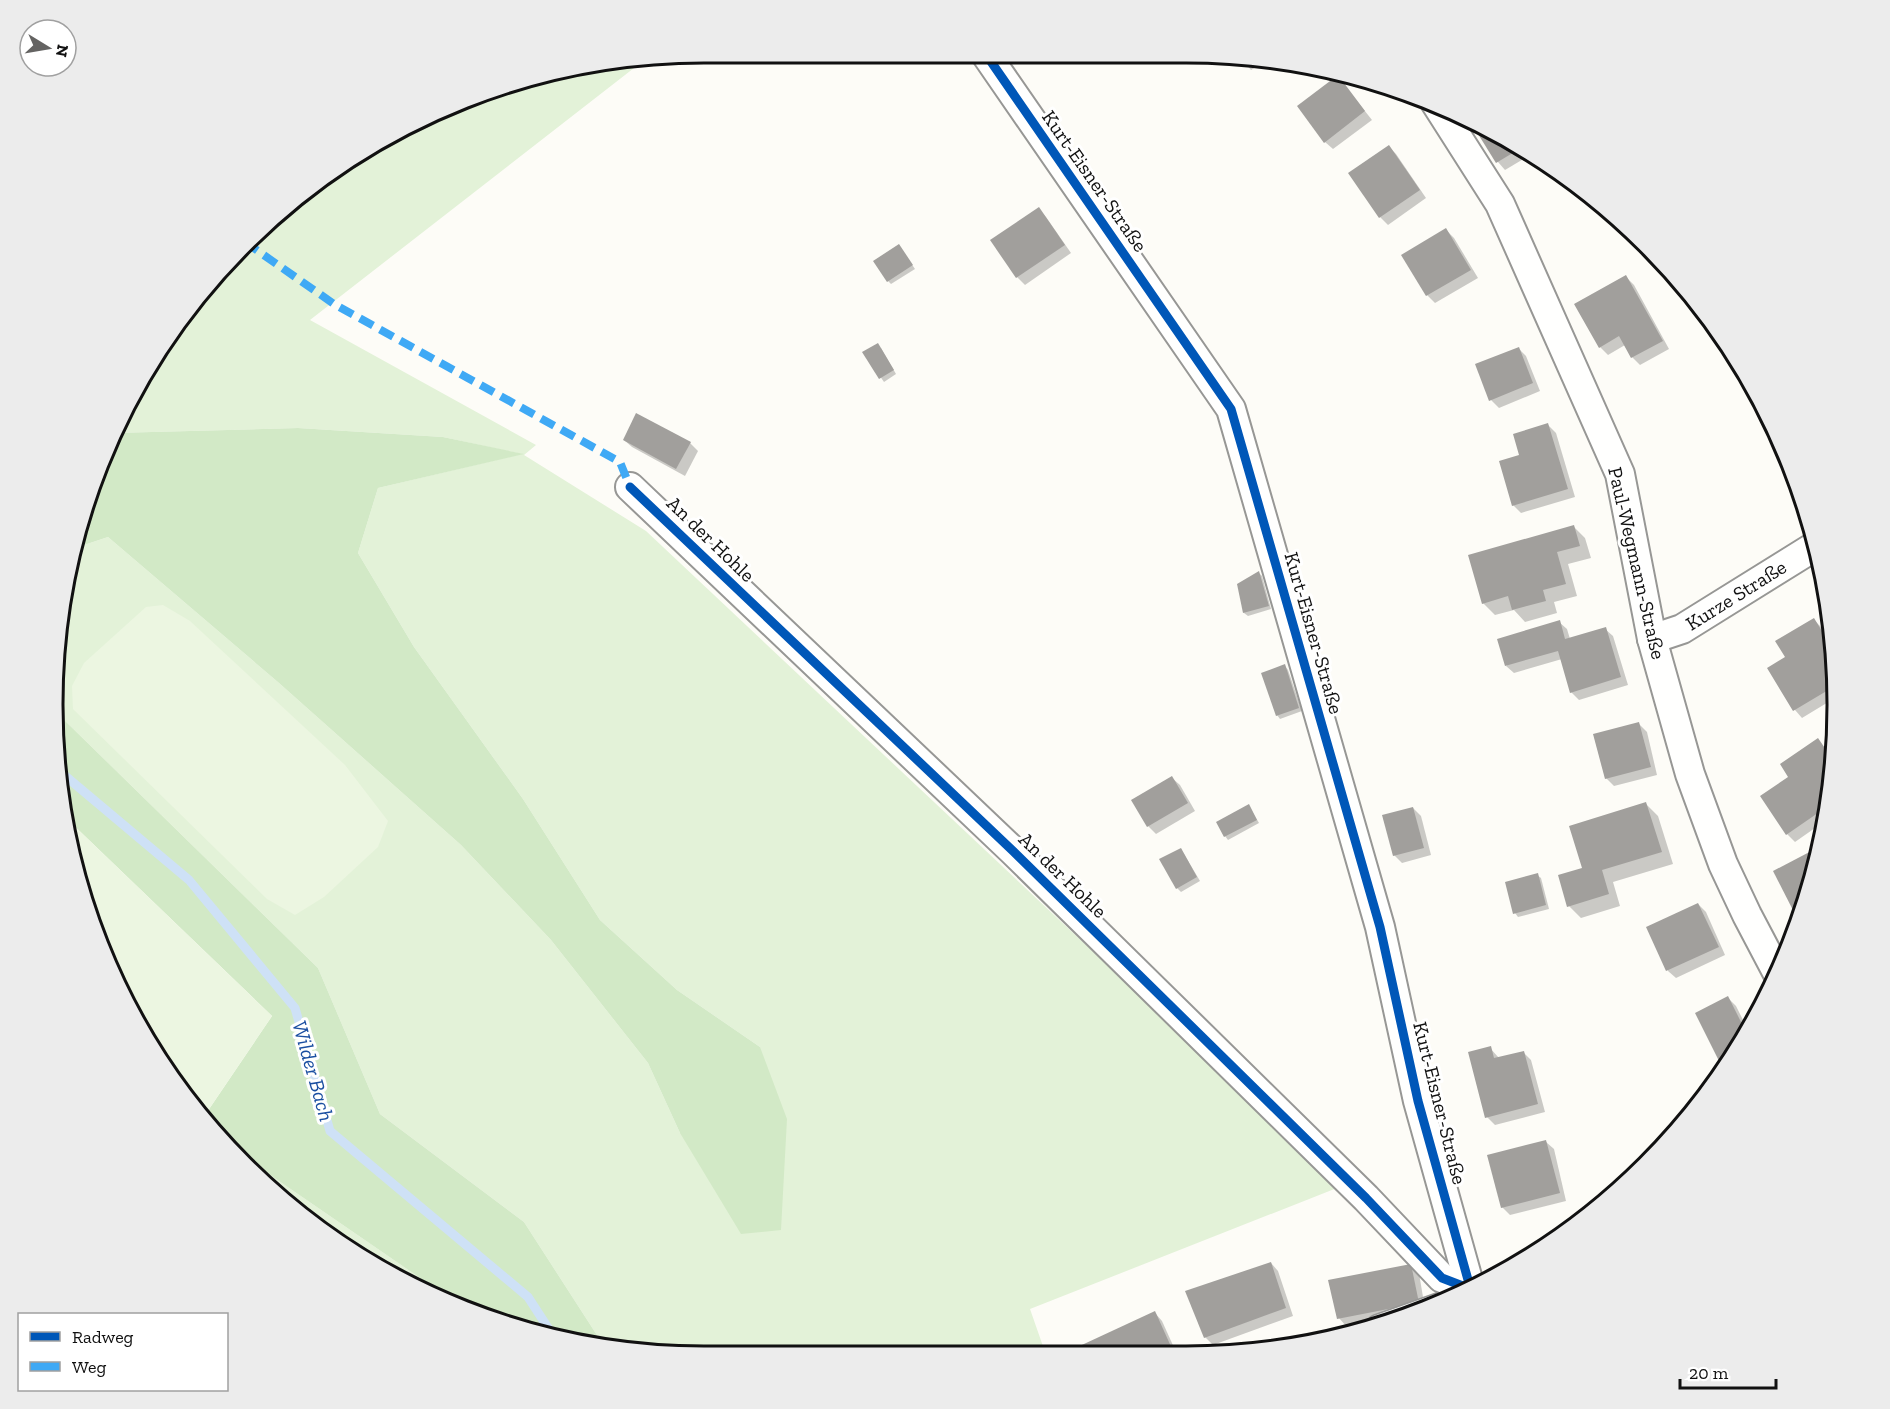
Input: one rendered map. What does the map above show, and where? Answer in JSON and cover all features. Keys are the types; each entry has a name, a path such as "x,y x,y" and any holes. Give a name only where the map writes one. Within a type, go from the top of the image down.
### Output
{"street":[{"name":"Kurt-Eisner-Straße","path":"992,63 1231,409 1380,927 1418,1101 1467,1281"},
{"name":"Paul-Wegmann-Straße","path":"1446,118 1500,204 1620,474 1652,639 1690,774 1723,864 1772,963"},
{"name":"An der Hohle","path":"630,487 1021,859 1366,1198 1442,1278 1460,1284"},
{"name":"Kurze Straße","path":"1652,639 1682,629 1808,551"}],"green space":[{"path":"636,67 310,320 536,445 524,455 646,531 1342,1186 1030,1309 1043,1346 704,1346 663,1345 598,1337 524,1222 380,1114 318,968 63,719 64,663 68,621 83,545 108,537 279,683 461,845 551,940 648,1063 680,1133 760,1047 677,990 600,920 523,799 414,647 358,553 378,488 522,454 443,437 298,428 124,433 171,348 222,282 282,222 348,171 421,129 498,97 579,75"},
{"path":"298,428 443,437 524,454 378,488 358,553 414,647 523,799 600,920 677,990 760,1047 787,1119 781,1230 741,1234 680,1133 648,1063 551,940 461,845 279,683 108,537 83,545 97,498 124,433"},
{"path":"163,605 190,621 345,765 388,821 378,847 324,897 295,915 267,899 73,709 72,686 84,663 146,607"},
{"path":"63,719 318,968 380,1114 524,1222 598,1337 538,1324 498,1312 426,1282 266,1172 251,1158 208,1110 272,1016 74,826 68,788"},
{"path":"74,826 272,1016 208,1110 171,1061 129,988 97,911"},
{"path":"266,1172 426,1282 348,1238 314,1213"}],"building":[{"path":"1331,80 1344,83 1365,111 1324,143 1297,106"},
{"path":"1478,134 1513,153 1496,163"},
{"path":"1389,145 1420,190 1379,218 1348,173"},
{"path":"1039,207 1065,245 1016,278 990,240"},
{"path":"1446,228 1471,270 1426,296 1401,255"},
{"path":"899,244 913,265 887,282 873,261"},
{"path":"1626,275 1663,341 1631,358 1619,336 1599,348 1574,304"},
{"path":"878,343 894,370 879,379 862,352"},
{"path":"1519,347 1533,383 1489,401 1475,364"},
{"path":"636,413 691,442 676,469 623,440"},
{"path":"1548,423 1568,489 1512,506 1499,461 1519,455 1513,434"},
{"path":"1574,525 1580,546 1557,552 1566,584 1543,590 1546,601 1512,610 1508,596 1482,604 1468,555"},
{"path":"1259,571 1269,606 1243,613 1237,584"},
{"path":"1814,618 1823,633 1827,691 1793,711 1767,668 1785,657 1775,641"},
{"path":"1560,620 1565,639 1606,627 1621,677 1570,693 1558,651 1505,666 1497,639"},
{"path":"1285,664 1299,708 1276,716 1261,673"},
{"path":"1639,722 1651,767 1605,779 1593,734"},
{"path":"1818,738 1826,749 1818,813 1786,835 1760,796 1788,777 1780,764"},
{"path":"1172,776 1188,803 1147,827 1131,800"},
{"path":"1646,802 1662,852 1602,870 1609,894 1567,907 1558,875 1582,868 1569,826"},
{"path":"1249,804 1257,820 1224,837 1216,822"},
{"path":"1413,807 1424,848 1393,856 1382,815"},
{"path":"1181,848 1197,877 1176,889 1159,859"},
{"path":"1810,852 1793,911 1773,871"},
{"path":"1538,873 1546,905 1513,914 1505,882"},
{"path":"1698,903 1719,947 1666,971 1646,927"},
{"path":"1728,996 1742,1024 1719,1061 1695,1013"},
{"path":"1491,1046 1494,1058 1524,1051 1538,1104 1485,1118 1468,1052"},
{"path":"1546,1140 1560,1193 1501,1208 1487,1155"},
{"path":"1271,1262 1286,1308 1204,1338 1185,1291"},
{"path":"1411,1264 1419,1302 1337,1319 1328,1280"},
{"path":"1155,1311 1171,1346 1080,1346"}],"waterway":[{"name":"Wilder Bach","path":"67,777 189,880 295,1008 330,1131 528,1297 547,1326"}],"marked path":[{"path":"254,248 334,304 620,462 630,487"}],"cycle path":[{"path":"992,63 1231,409 1380,927 1418,1101 1468,1280"},
{"path":"630,487 1013,851 1366,1198 1442,1278 1459,1285"}]}
